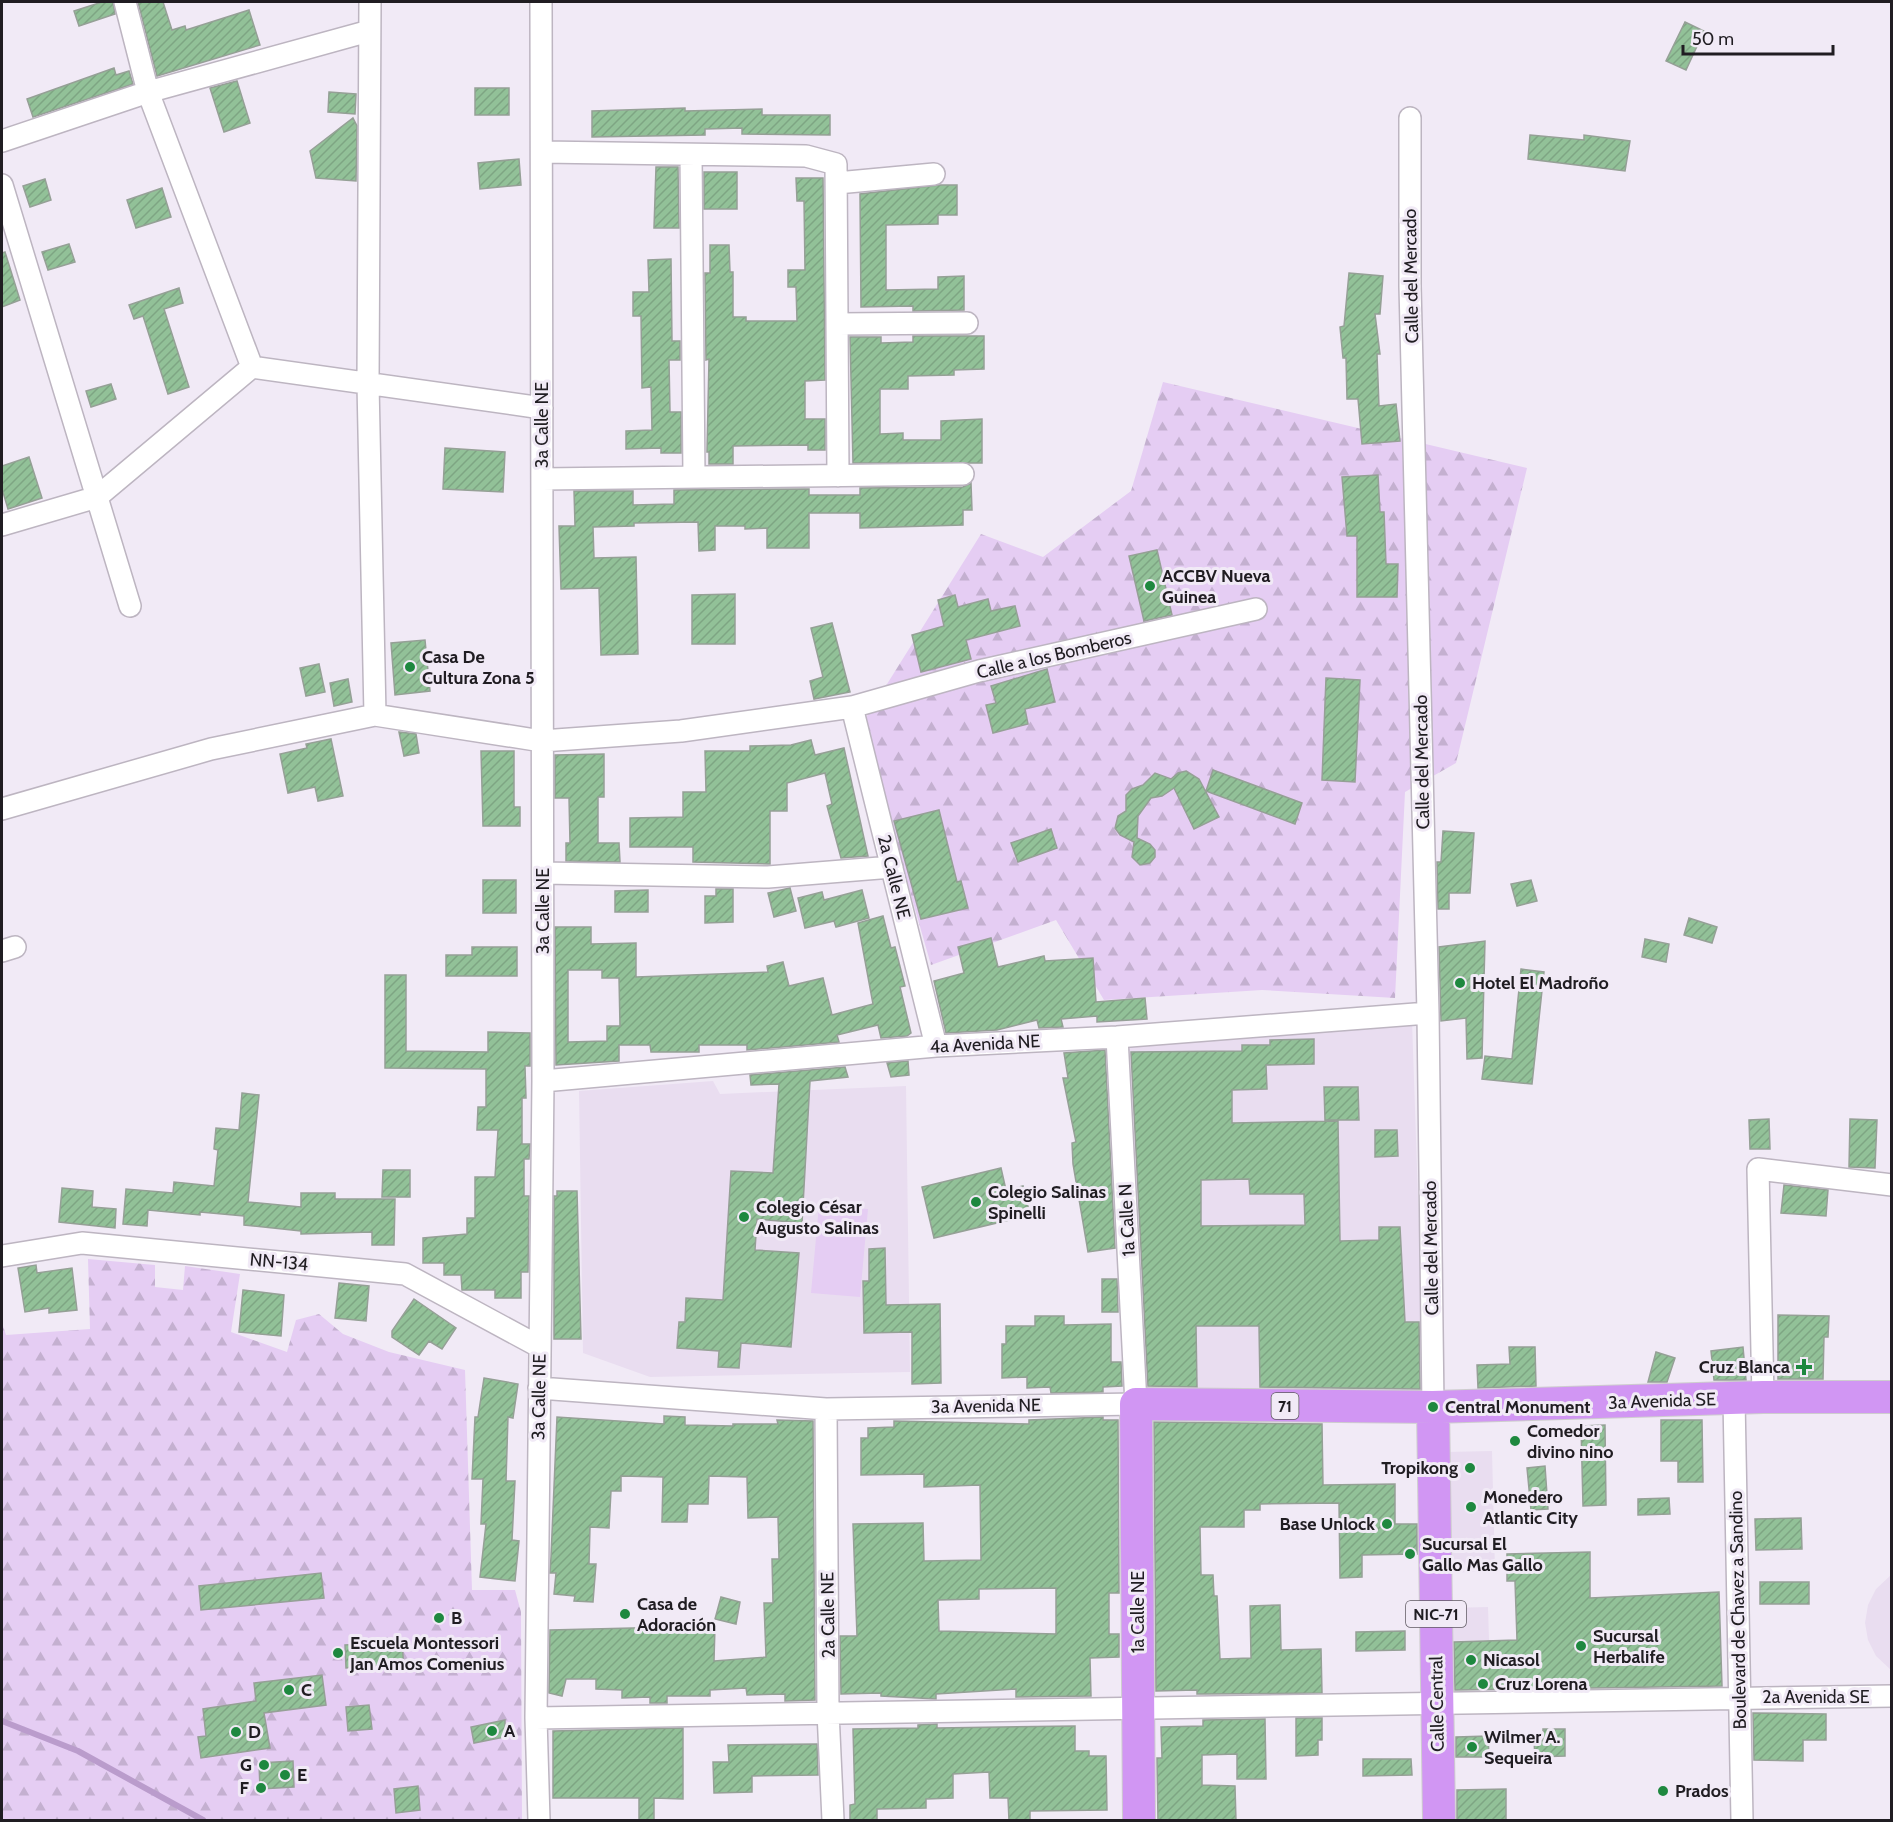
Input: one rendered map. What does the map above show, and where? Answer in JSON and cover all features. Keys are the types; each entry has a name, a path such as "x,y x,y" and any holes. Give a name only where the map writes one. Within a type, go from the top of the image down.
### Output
{"highway":[{"name":"3a Avenida SE","path":"1433,1407 1749,1398 1892,1397"},
{"name":"3a Avenida NE","path":"1136,1404 1433,1407"},
{"name":"1a Calle NE","path":"1136,1404 1139,1821"},
{"name":"Calle Central","path":"1433,1407 1438,1821"}],"street":[{"path":"124,2 148,92 252,367"},
{"path":"2,809 211,749 375,715 368,384 370,2"},
{"name":"3a Calle NE","path":"539,1821 536,1718 543,1080 541,2"},
{"path":"2,141 148,92 369,32"},
{"name":"Calle del Mercado","path":"1410,118 1410,286 1428,1013 1433,1407"},
{"path":"542,152 806,156 836,164 838,476"},
{"path":"691,155 694,477"},
{"path":"837,183 934,174"},
{"path":"2,185 130,606"},
{"path":"837,324 967,323"},
{"path":"2,525 97,497 252,367 542,408"},
{"path":"542,479 963,474"},
{"name":"Calle a los Bomberos","path":"375,715 542,741 681,731 852,707 979,671 1256,609"},
{"name":"2a Calle NE","path":"852,707 936,1046"},
{"path":"543,873 768,877 892,867"},
{"name":"4a Avenida NE","path":"543,1080 936,1046 1117,1037 1428,1013"},
{"name":"1a Calle N","path":"1117,1037 1136,1404"},
{"name":"Boulevard de Chavez a Sandino","path":"1742,1821 1740,1698 1758,1169 1892,1185"},
{"name":"NN-134","path":"2,1256 82,1244 405,1275 540,1347"},
{"name":"3a Avenida NE","path":"540,1388 826,1409 1136,1404"},
{"name":"2a Calle NE","path":"826,1409 828,1712 833,1821"},
{"name":"2a Avenida SE","path":"536,1718 1892,1696"}],"shaded area":[{"path":"1412,1021 1425,1402 1136,1404 1119,1039"},
{"name":"Colegio César Augusto Salinas","path":"713,1081 720,1094 906,1086 910,1372 650,1377 583,1353 579,1091"},
{"path":"1492,1451 1495,1571 1449,1573 1446,1452"},
{"path":"1891,1575 1891,1670 1876,1656 1868,1640 1865,1623 1868,1605 1876,1589"},
{"path":"1488,1607 1489,1640 1449,1641 1449,1608"}],"green space":[{"path":"1163,382 1527,468 1456,763 1405,792 1395,998 1262,990 1104,1000 1056,920 931,965 862,724 981,534 1043,557 1131,491"},
{"path":"819,1205 868,1209 860,1297 811,1293"},
{"path":"88,1259 155,1265 155,1287 183,1290 185,1266 240,1274 231,1332 287,1352 296,1320 319,1314 343,1334 389,1352 465,1370 472,1590 515,1590 521,1612 522,1820 2,1820 2,1323 6,1335 90,1329"}],"building":[{"path":"102,2 113,2 115,14 79,26 74,11"},
{"path":"138,2 163,2 172,30 185,26 186,30 249,10 260,45 157,76"},
{"path":"1685,22 1704,31 1686,70 1666,61"},
{"path":"114,68 116,75 129,71 133,84 33,117 27,99"},
{"path":"237,81 250,123 224,132 210,88"},
{"path":"475,88 509,88 509,115 475,115"},
{"path":"329,92 356,94 355,114 328,112"},
{"path":"685,108 685,111 762,109 762,115 830,115 830,135 742,134 742,128 705,129 705,135 592,137 592,111"},
{"path":"353,118 357,126 356,181 316,178 310,151"},
{"path":"1530,135 1584,140 1584,135 1630,141 1625,171 1528,159"},
{"path":"519,159 521,185 480,189 478,163"},
{"path":"656,167 678,167 679,228 654,228"},
{"path":"704,172 737,172 737,209 704,209"},
{"path":"796,178 823,178 825,380 805,381 805,419 825,419 825,450 808,450 808,445 733,446 733,464 709,464 709,452 707,452 709,359 706,360 705,273 710,273 710,245 729,245 730,272 733,272 733,317 746,317 746,321 797,321 796,287 788,287 788,270 805,270 804,201 797,201"},
{"path":"45,179 51,200 30,207 23,186"},
{"path":"957,185 957,215 938,215 938,224 886,225 886,290 938,289 938,277 964,276 964,310 913,311 913,306 861,307 860,194"},
{"path":"162,188 171,217 136,228 127,200"},
{"path":"69,244 75,262 48,270 42,252"},
{"path":"5,252 20,300 2,307 2,253"},
{"path":"671,259 672,341 680,341 680,360 669,360 670,412 681,412 681,453 661,453 661,448 626,449 626,431 652,430 651,387 642,388 641,316 633,316 633,292 649,292 648,260"},
{"path":"1349,273 1383,276 1380,314 1375,314 1380,354 1377,354 1379,406 1396,404 1400,441 1362,444 1358,399 1347,399 1346,358 1343,358 1340,327 1344,326"},
{"path":"179,288 183,303 164,309 189,387 168,394 143,316 134,319 129,305"},
{"path":"913,336 984,336 984,369 954,370 954,375 908,376 908,389 880,389 880,434 903,433 903,440 941,440 941,421 982,419 982,463 853,463 850,337 881,337 881,343 913,342"},
{"path":"111,384 116,399 91,407 86,391"},
{"path":"445,448 505,452 503,492 443,489"},
{"path":"29,457 42,498 8,509 2,489 2,466"},
{"path":"1378,475 1380,512 1384,512 1386,564 1398,564 1397,597 1357,597 1357,536 1347,536 1342,477"},
{"path":"971,483 972,510 963,510 963,525 860,528 860,513 809,513 809,548 767,548 767,528 745,529 745,526 715,526 715,550 699,551 698,522 634,523 634,526 593,527 594,558 636,557 638,654 601,655 599,588 561,589 559,526 575,526 574,491 633,491 633,505 674,504 674,490 809,489 809,495 860,495 860,488 963,487"},
{"name":"ACCBV Nueva Guinea","path":"1157,550 1172,615 1144,621 1129,556"},
{"path":"735,594 735,644 692,644 692,595"},
{"path":"955,595 958,607 988,599 991,611 1015,606 1020,626 966,640 971,659 921,672 912,635 944,626 938,600"},
{"path":"832,623 850,692 814,699 810,681 823,677 811,628"},
{"name":"Casa De Cultura Zona 5","path":"425,640 430,691 395,695 391,643"},
{"path":"319,664 325,692 306,696 300,668"},
{"path":"1047,669 1055,702 1025,709 1028,724 993,733 986,705 996,703 991,686"},
{"path":"1326,678 1360,680 1355,782 1322,780"},
{"path":"348,679 352,702 334,706 330,683"},
{"path":"399,732 416,734 419,753 404,756"},
{"path":"331,739 343,796 318,801 315,787 288,793 280,754 307,748 306,744"},
{"path":"811,740 815,755 844,748 868,856 841,858 827,806 832,804 825,773 787,783 787,811 770,811 770,864 693,862 693,847 630,847 630,818 683,817 683,792 706,792 705,751 750,751 750,746 791,745"},
{"path":"481,751 514,751 514,807 520,807 520,826 483,826"},
{"path":"604,754 604,797 598,797 598,843 619,843 620,862 566,861 566,843 570,843 569,798 555,798 555,755"},
{"path":"1213,770 1302,803 1295,824 1206,791"},
{"path":"1186,771 1199,779 1219,817 1194,829 1174,788 1162,796 1151,798 1138,816 1137,838 1150,844 1155,850 1155,857 1150,863 1140,865 1132,857 1134,842 1120,835 1115,828 1118,816 1126,811 1126,795 1132,789 1143,785 1155,773 1171,779 1178,773"},
{"path":"939,810 957,882 961,881 968,908 921,919 894,821"},
{"path":"1051,829 1057,848 1018,862 1011,843"},
{"path":"1443,831 1474,833 1470,893 1449,893 1449,909 1438,909 1437,862 1441,862"},
{"path":"483,880 516,880 516,913 483,913"},
{"path":"1531,880 1537,901 1517,906 1511,884"},
{"path":"790,888 796,911 774,917 768,893"},
{"path":"716,889 733,889 733,922 705,923 705,896 716,896"},
{"path":"648,890 648,912 615,912 615,891"},
{"path":"862,890 869,918 836,927 834,921 805,928 798,898 822,892 824,900"},
{"path":"883,916 891,948 895,947 905,986 900,987 911,1033 907,1036 881,1038 878,1025 837,1035 839,1042 747,1050 747,1045 699,1045 699,1052 651,1052 650,1045 619,1045 619,1061 556,1065 555,927 591,927 591,944 636,943 636,977 768,972 767,966 783,962 789,986 823,978 832,1015 873,1004 858,923","holes":["568,970 602,970 602,978 619,978 620,1026 607,1026 607,1041 568,1042"]},
{"path":"1689,918 1717,927 1712,943 1684,935"},
{"path":"991,938 998,967 1044,956 1045,961 1093,958 1096,1002 1145,998 1147,1019 1097,1022 1097,1016 1061,1019 1063,1027 1039,1028 1037,1020 997,1030 946,1033 934,981 964,973 958,947"},
{"path":"1645,939 1669,944 1666,962 1642,957"},
{"name":"Hotel El Madroño","path":"1485,941 1482,1058 1467,1059 1466,1018 1441,1021 1439,947"},
{"path":"472,947 517,947 517,976 446,976 446,955 472,955"},
{"path":"1521,969 1544,972 1532,1084 1482,1079 1485,1056 1512,1059"},
{"path":"385,975 406,975 406,1051 488,1052 488,1032 530,1033 530,1066 525,1066 526,1098 522,1098 522,1144 530,1144 529,1159 524,1159 524,1196 529,1196 528,1272 521,1272 521,1298 495,1298 495,1290 462,1290 461,1275 444,1275 444,1263 423,1263 423,1238 467,1234 467,1218 475,1218 475,1177 495,1177 498,1130 477,1130 478,1107 486,1107 486,1069 385,1068"},
{"path":"1314,1039 1314,1064 1266,1065 1267,1089 1232,1090 1232,1123 1338,1121 1340,1241 1379,1240 1379,1227 1400,1227 1405,1322 1419,1322 1420,1389 1260,1387 1259,1326 1196,1326 1197,1387 1148,1386 1131,1052 1242,1051 1242,1045 1270,1045 1270,1040","holes":["1249,1179 1250,1194 1304,1194 1305,1225 1201,1226 1201,1180"]},
{"path":"1105,1050 1115,1248 1088,1252 1073,1164 1072,1143 1076,1142 1063,1078 1068,1078 1064,1053"},
{"path":"908,1061 909,1075 891,1077 887,1063"},
{"path":"845,1067 848,1077 810,1081 802,1223 757,1219 755,1250 799,1253 791,1347 741,1343 739,1368 718,1367 719,1351 677,1348 679,1322 685,1322 686,1298 723,1300 731,1171 773,1173 779,1084 751,1085 750,1075"},
{"path":"1324,1087 1358,1087 1359,1120 1325,1120"},
{"path":"242,1093 259,1095 248,1202 301,1207 301,1193 335,1193 335,1199 395,1199 394,1245 372,1245 372,1232 301,1234 301,1231 244,1225 244,1216 200,1212 200,1215 148,1210 147,1226 123,1224 126,1189 173,1193 174,1182 214,1186 218,1150 214,1149 216,1128 239,1130"},
{"path":"1769,1119 1770,1149 1750,1149 1749,1120"},
{"path":"1850,1119 1877,1120 1875,1168 1849,1167"},
{"path":"1375,1130 1397,1130 1398,1156 1375,1157"},
{"name":"Colegio Salinas Spinelli","path":"1001,1168 1006,1190 1023,1186 1030,1215 934,1238 922,1187"},
{"path":"383,1170 410,1170 410,1197 382,1197"},
{"path":"1784,1185 1828,1190 1826,1216 1781,1213"},
{"path":"62,1188 93,1191 92,1207 116,1209 115,1228 59,1222"},
{"path":"557,1191 577,1191 581,1339 554,1339 554,1196 557,1196"},
{"path":"885,1248 886,1305 940,1304 941,1383 912,1384 912,1332 864,1333 863,1281 869,1281 869,1249"},
{"path":"36,1265 37,1273 72,1268 77,1310 49,1313 49,1308 25,1312 18,1268"},
{"path":"1102,1279 1117,1279 1118,1312 1102,1312"},
{"path":"339,1283 369,1286 366,1321 335,1318"},
{"path":"243,1290 284,1295 281,1336 239,1332"},
{"path":"414,1299 456,1328 442,1349 429,1341 419,1355 392,1337 392,1331"},
{"path":"1778,1315 1829,1316 1828,1337 1824,1337 1823,1379 1778,1379"},
{"path":"1035,1316 1064,1316 1064,1325 1111,1324 1111,1362 1121,1362 1122,1386 1103,1387 1103,1392 1051,1393 1050,1387 1027,1388 1027,1377 1002,1378 1002,1344 1006,1344 1006,1326 1035,1326"},
{"path":"1509,1347 1535,1347 1536,1386 1478,1388 1477,1365 1510,1364"},
{"path":"1743,1347 1746,1380 1714,1380 1711,1351"},
{"path":"1656,1352 1675,1358 1667,1382 1648,1382"},
{"path":"484,1378 518,1384 513,1418 508,1417 506,1481 515,1481 512,1540 519,1541 515,1581 480,1577 486,1524 481,1524 483,1479 472,1479 475,1417 478,1417"},
{"path":"664,1416 685,1417 685,1425 733,1426 733,1424 778,1424 777,1420 813,1421 815,1700 785,1701 785,1694 747,1695 746,1688 710,1690 710,1696 667,1696 667,1703 650,1703 650,1697 622,1698 622,1690 596,1689 596,1679 566,1679 562,1696 549,1693 550,1630 715,1626 714,1661 766,1657 764,1603 773,1603 772,1559 779,1559 778,1517 748,1518 747,1477 709,1476 708,1504 688,1504 687,1522 662,1522 663,1477 621,1476 621,1491 611,1491 609,1528 590,1527 589,1564 596,1564 593,1602 574,1601 575,1596 554,1594 556,1573 550,1573 557,1417 664,1424"},
{"path":"1103,1417 1103,1420 1118,1420 1119,1593 1109,1593 1109,1634 1119,1634 1119,1657 1090,1658 1091,1696 1016,1697 1016,1689 936,1694 936,1699 881,1696 881,1693 841,1694 840,1636 857,1636 853,1524 923,1523 924,1561 981,1560 980,1485 924,1487 924,1474 861,1475 861,1438 868,1438 868,1428 894,1427 894,1421 1029,1424 1029,1420","holes":["1056,1588 1056,1634 939,1631 938,1600 979,1599 979,1589"]},
{"path":"1661,1420 1702,1420 1703,1482 1678,1482 1678,1461 1661,1461"},
{"path":"1154,1422 1322,1424 1323,1485 1395,1484 1395,1524 1417,1524 1417,1554 1362,1555 1362,1577 1340,1578 1339,1503 1260,1504 1260,1510 1244,1510 1244,1527 1200,1527 1201,1575 1213,1575 1214,1596 1217,1596 1220,1659 1251,1658 1250,1606 1280,1605 1281,1650 1321,1649 1322,1693 1197,1694 1197,1690 1156,1691"},
{"path":"1605,1425 1606,1505 1583,1506 1581,1426"},
{"path":"1545,1466 1548,1509 1531,1510 1527,1468"},
{"path":"1669,1498 1670,1514 1638,1515 1638,1499"},
{"path":"1801,1518 1802,1549 1756,1550 1755,1519"},
{"path":"1590,1552 1590,1598 1719,1592 1722,1686 1455,1690 1454,1642 1517,1640 1515,1581 1507,1581 1507,1554"},
{"path":"321,1573 324,1598 201,1610 199,1586"},
{"path":"1760,1582 1809,1582 1809,1604 1760,1604"},
{"path":"721,1597 740,1602 736,1624 715,1619"},
{"path":"1405,1631 1405,1650 1356,1651 1356,1632"},
{"path":"402,1642 404,1670 386,1671 385,1665 346,1668 345,1645"},
{"path":"322,1675 326,1705 264,1713 270,1748 201,1758 198,1737 206,1736 203,1709 256,1701 254,1683"},
{"path":"369,1705 372,1729 348,1731 346,1707"},
{"path":"1753,1713 1826,1714 1826,1740 1803,1740 1803,1761 1754,1760"},
{"path":"1296,1718 1322,1718 1322,1740 1318,1740 1318,1755 1296,1756"},
{"path":"1265,1719 1266,1779 1237,1779 1237,1754 1202,1755 1202,1785 1235,1786 1236,1821 1158,1821 1157,1758 1162,1758 1161,1727 1203,1726 1203,1720"},
{"name":"A","path":"505,1720 505,1737 474,1743 471,1727"},
{"path":"937,1724 937,1728 1075,1726 1075,1751 1089,1751 1089,1756 1106,1756 1107,1810 1030,1811 1030,1821 1009,1821 1008,1798 990,1798 989,1772 953,1774 953,1798 926,1799 926,1808 877,1809 877,1821 850,1821 850,1805 855,1804 853,1729 918,1728 918,1725"},
{"path":"683,1728 683,1799 654,1798 654,1821 639,1821 639,1798 553,1798 553,1731"},
{"path":"1543,1729 1565,1729 1565,1756 1535,1757 1534,1741 1543,1741"},
{"name":"Wilmer A. Sequeira","path":"1488,1736 1489,1757 1456,1757 1456,1737"},
{"path":"817,1744 818,1775 752,1776 752,1792 714,1793 713,1762 729,1762 728,1745"},
{"path":"1363,1759 1411,1759 1412,1775 1363,1776"},
{"path":"293,1761 294,1787 260,1789 259,1763"},
{"path":"418,1786 420,1810 396,1813 394,1789"},
{"path":"1506,1789 1506,1821 1457,1821 1457,1790"}],"waterway":[{"path":"2,1721 78,1751 203,1820"}],"place":[{"name":"ACCBV Nueva Guinea","path":"1150,586"},
{"name":"Casa De Cultura Zona 5","path":"410,667"},
{"name":"Hotel El Madroño","path":"1460,983"},
{"name":"Colegio Salinas Spinelli","path":"976,1202"},
{"name":"Colegio César Augusto Salinas","path":"744,1217"},
{"name":"Cruz Blanca","path":"1804,1367"},
{"name":"Central Monument","path":"1433,1407"},
{"name":"Comedor divino nino","path":"1515,1441"},
{"name":"Tropikong","path":"1470,1468"},
{"name":"Monedero Atlantic City","path":"1471,1507"},
{"name":"Base Unlock","path":"1387,1524"},
{"name":"Sucursal El Gallo Mas Gallo","path":"1410,1554"},
{"name":"Casa de Adoración","path":"625,1614"},
{"name":"B","path":"439,1618"},
{"name":"Sucursal Herbalife","path":"1581,1646"},
{"name":"Escuela Montessori Jan Amos Comenius","path":"338,1653"},
{"name":"Nicasol","path":"1471,1660"},
{"name":"Cruz Lorena","path":"1483,1684"},
{"name":"C","path":"289,1690"},
{"name":"A","path":"492,1731"},
{"name":"D","path":"236,1732"},
{"name":"Wilmer A. Sequeira","path":"1472,1747"},
{"name":"G","path":"264,1765"},
{"name":"E","path":"285,1775"},
{"name":"F","path":"261,1788"},
{"name":"Prados","path":"1663,1791"}]}
